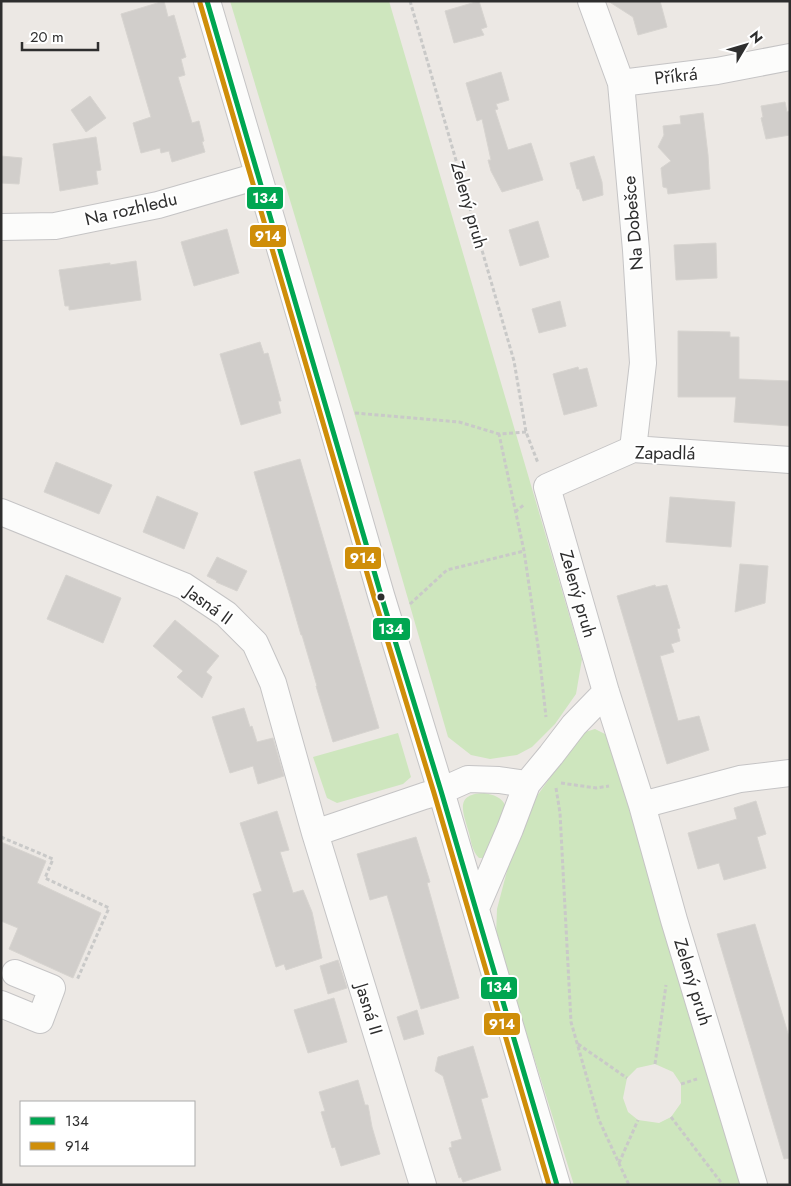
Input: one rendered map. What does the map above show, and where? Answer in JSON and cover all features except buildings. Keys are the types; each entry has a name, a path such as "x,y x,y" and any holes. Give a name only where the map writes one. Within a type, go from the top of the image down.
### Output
{"street":[{"path":"207,1 381,595 558,1185"},
{"name":"Na Dobešce","path":"591,1 621,83 636,250 643,363 633,449"},
{"name":"Příkrá","path":"621,83 716,71 790,57"},
{"name":"Na rozhledu","path":"1,227 55,226 158,205 258,176"},
{"name":"Zapadlá","path":"547,487 633,449 790,460"},
{"name":"Zelený pruh","path":"547,487 606,692 754,1185"},
{"name":"Jasná II","path":"1,512 184,586 226,614 254,643 273,683 315,833 423,1185"},
{"path":"476,908 527,784 574,725 606,692"},
{"path":"638,794 790,773"},
{"path":"315,833 441,791 468,779 499,780 527,784"},
{"path":"1,1004 40,1020 52,988 15,973"}],"path":[{"name":"Zelený pruh","path":"410,1 514,361 526,432 547,487"},
{"path":"328,410 458,422 499,434"},
{"path":"404,610 447,570 524,550"},
{"path":"556,783 638,794"},
{"path":"1,838 53,859 45,878 109,908 76,984"},
{"path":"655,1064 667,978"},
{"path":"627,1078 577,1044 599,1120 629,1185"},
{"path":"671,1118 723,1185"},
{"path":"619,1163 638,1120"}],"green space":[{"path":"230,1 389,1 582,659 576,694 555,724 532,747 517,755 490,759 471,755 448,737 355,416"},
{"path":"595,729 607,735 741,1185 574,1185 496,936 497,909 512,852 537,796 582,733","holes":["655,1064 673,1072 681,1084 681,1103 671,1117 659,1123 638,1120 628,1112 623,1098 627,1078 637,1068"]},
{"path":"398,733 411,777 403,784 337,803 327,798 313,757"},
{"path":"484,793 498,798 507,809 484,858 479,858 472,846 463,806 464,801 468,797"}],"transit line":[{"name":"134","path":"207,1 381,595 557,1185"},
{"name":"914","path":"200,3 549,1185"}]}
